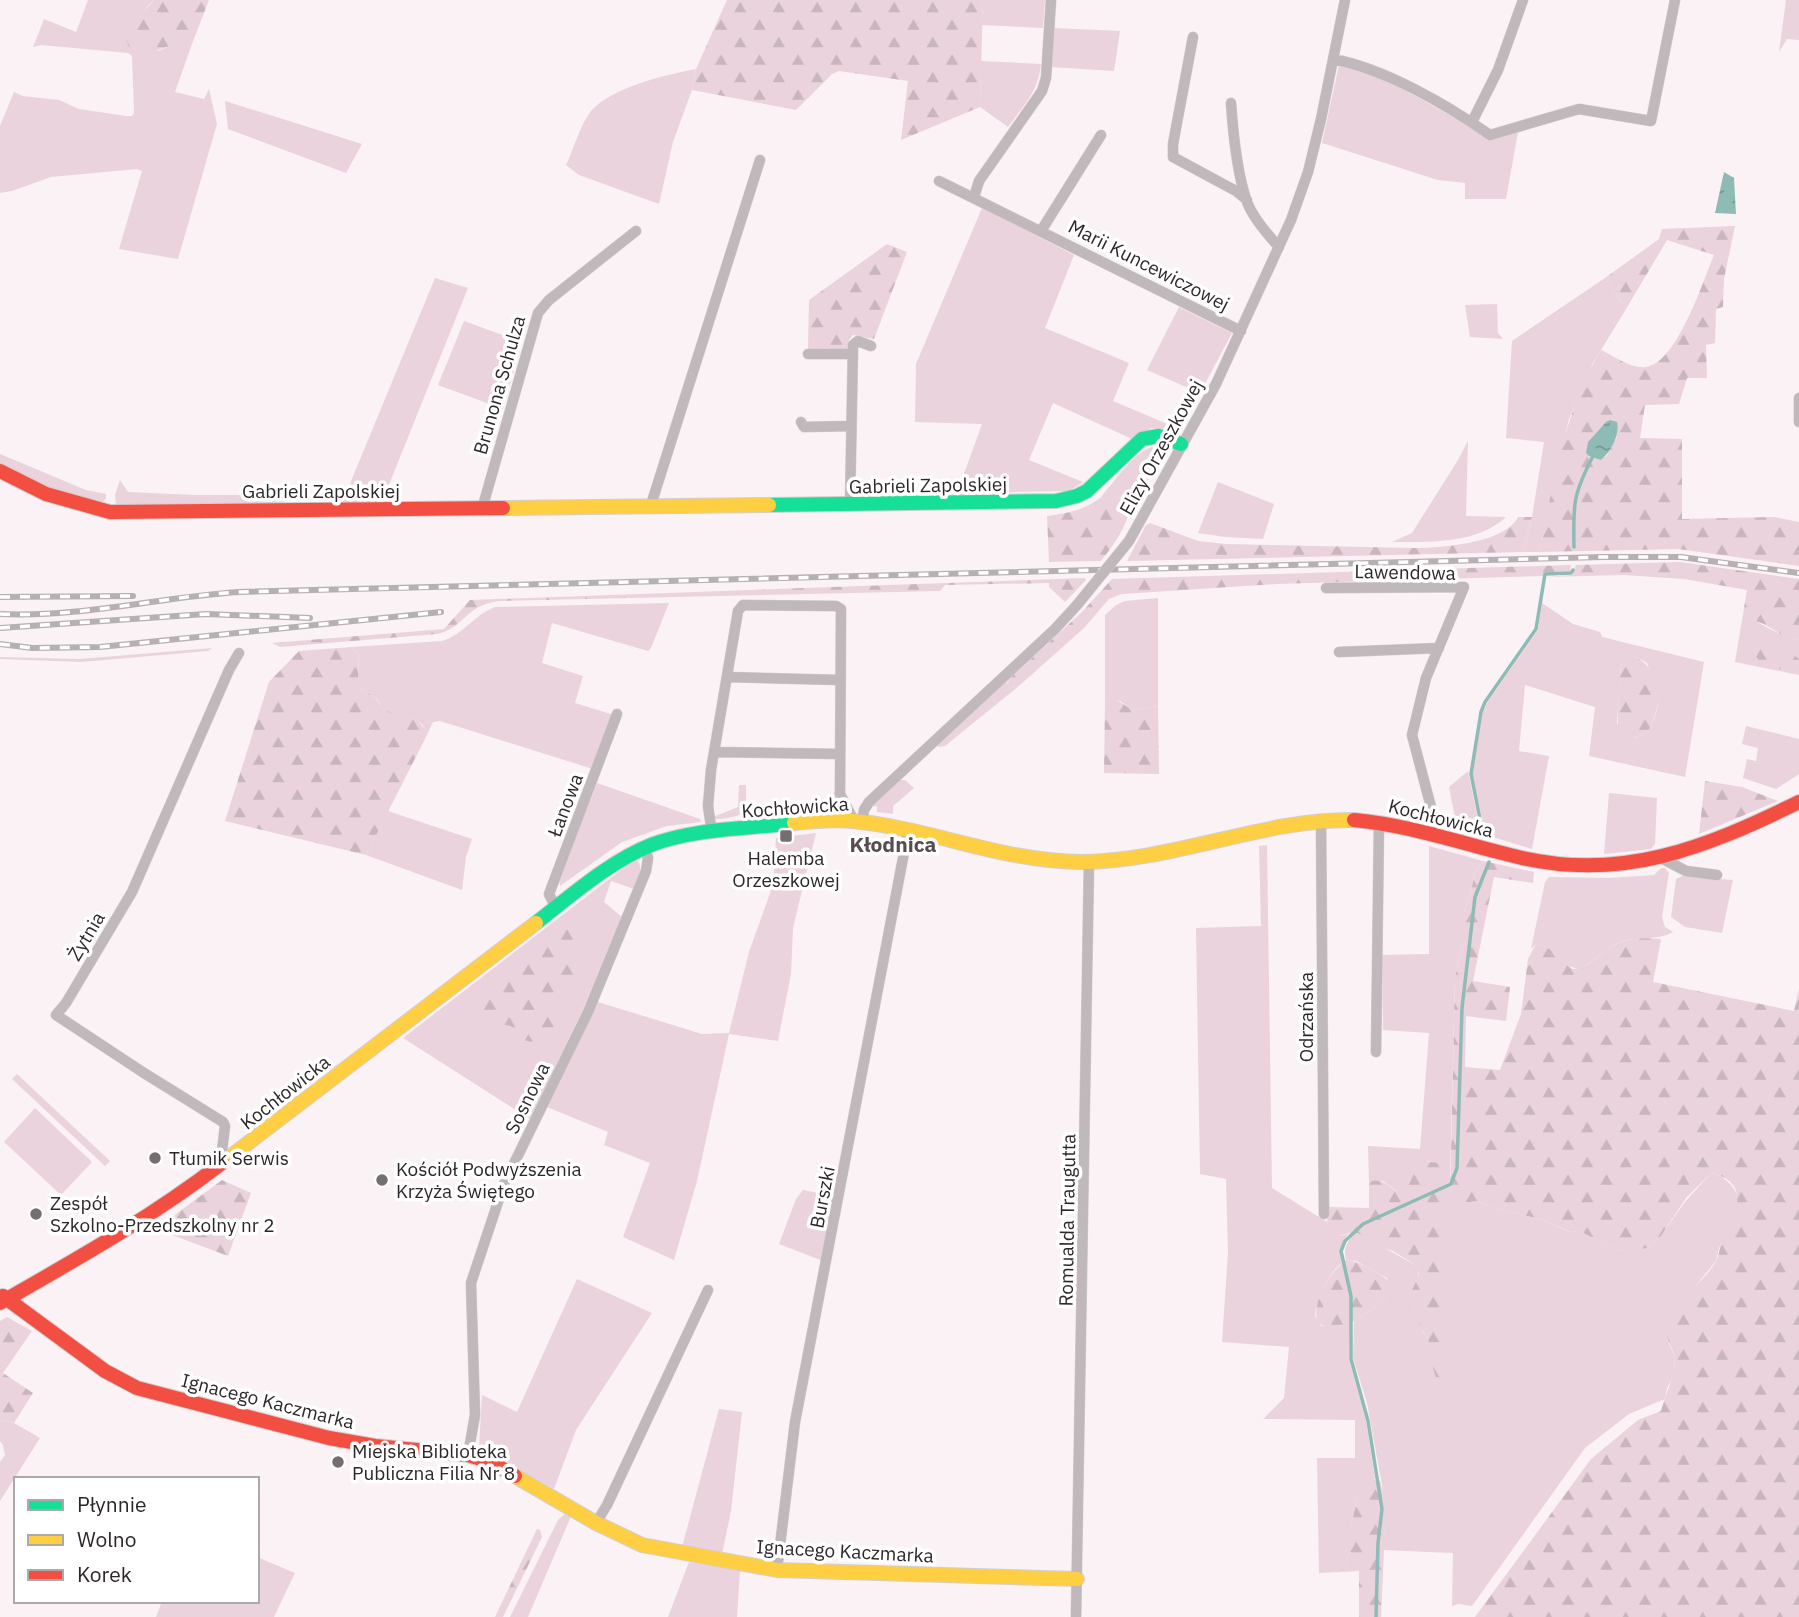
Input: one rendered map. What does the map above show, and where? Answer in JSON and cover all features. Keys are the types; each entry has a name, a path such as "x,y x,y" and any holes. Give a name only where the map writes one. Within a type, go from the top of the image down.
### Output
{"street":[{"path":"974,197 979,181 1042,91 1046,78 1051,0"},
{"name":"Elizy Orzeszkowej","path":"858,822 869,802 1055,629 1129,541 1216,384 1279,247 1307,172 1345,0"},
{"path":"1472,122 1498,70 1523,0"},
{"path":"1333,59 1356,63 1415,90 1490,135 1579,109 1651,121 1675,0"},
{"path":"1193,37 1173,157 1236,191 1247,200"},
{"path":"1231,103 1233,133 1247,200 1252,212 1279,247"},
{"name":"Marii Kuncewiczowej","path":"1041,231 1101,135"},
{"path":"650,508 760,160"},
{"name":"Marii Kuncewiczowej","path":"939,181 1241,331"},
{"name":"Brunona Schulza","path":"482,509 537,313 549,300 636,231"},
{"path":"850,506 853,354 855,341 871,346"},
{"path":"808,354 853,354"},
{"path":"1799,398 1799,422"},
{"path":"801,422 804,427 851,426"},
{"name":"Gabrieli Zapolskiej","path":"0,471 46,494 110,512 850,506 1062,500 1089,490 1140,439 1150,435 1160,436 1181,444"},
{"name":"Lawendowa","path":"1326,589 1464,587 1426,678 1412,736 1436,826 1435,834"},
{"path":"712,833 708,806 714,752 740,607 836,606 841,609 840,794 858,822"},
{"path":"1339,652 1439,648"},
{"name":"Żytnia","path":"229,1160 222,1151 225,1126 223,1122 56,1014 73,992 132,892 229,670 239,653"},
{"path":"727,677 840,680"},
{"name":"Łanowa","path":"556,908 549,894 617,714"},
{"path":"714,752 840,754"},
{"name":"Kochłowicka","path":"2,1299 126,1231 229,1160 621,861 645,848 677,838 818,821 858,822 1018,856 1089,862 1159,854 1321,820 1408,826 1520,858 1563,865 1621,866 1663,859 1703,846 1799,802"},
{"name":"Odrzańska","path":"1321,820 1324,1213"},
{"path":"1376,1052 1379,822"},
{"name":"Burszki","path":"777,1570 795,1422 908,832"},
{"name":"Sosnowa","path":"468,1455 475,1415 471,1283 504,1184 588,1012 646,871 648,858 645,848"},
{"path":"1663,859 1686,871 1717,875"},
{"name":"Romualda Traugutta","path":"1076,1617 1089,862"},
{"path":"596,1523 607,1505 708,1290"},
{"name":"Ignacego Kaczmarka","path":"2,1299 105,1371 137,1388 330,1438 375,1446 468,1455 491,1462 596,1523 642,1545 777,1570 1077,1579"}],"green space":[{"path":"88,0 154,0 126,28 126,38 158,51 179,42 192,44 175,92 204,99 209,89 217,124 178,259 119,249 142,171 137,169 51,177 0,193 0,126 14,92 23,96 59,100 79,109 126,116 132,116 134,113 132,56 128,53 41,45 33,47 44,19 76,32"},
{"path":"154,0 209,0 192,44 175,44 148,52 131,50 126,40 127,25"},
{"path":"727,0 983,0 980,107 901,140 908,81 839,71 832,74 796,110 692,90 696,69"},
{"path":"983,0 1045,0 1043,28 982,25"},
{"path":"1786,0 1799,0 1799,40 1787,39 1779,52"},
{"path":"1053,28 1120,31 1114,71 1051,67"},
{"path":"981,61 1041,64 1037,83 1008,127 980,107"},
{"path":"1339,65 1398,87 1490,139 1518,132 1506,199 1465,199 1465,183 1438,180 1322,143"},
{"path":"696,69 692,90 673,142 659,204 579,175 566,165 587,117 600,103 640,83"},
{"path":"225,101 362,144 346,173 228,129"},
{"path":"982,208 1074,255 1045,328 1129,363 1113,401 1184,431 1151,428 1132,439 1053,403 1029,460 1083,482 1069,491 957,493 982,424 915,422 916,364"},
{"path":"1735,226 1724,279 1723,307 1716,309 1715,343 1706,345 1707,378 1687,378 1679,404 1645,405 1640,438 1682,439 1682,519 1775,517 1799,522 1799,566 1678,549 1539,552 1569,423 1588,373 1601,350 1634,366 1646,367 1657,362 1668,351 1688,319 1714,255 1667,240 1626,309 1605,278 1659,239 1662,229","holes":["1606,422 1617,437 1606,457 1593,456 1592,438"]},
{"path":"887,244 907,252 874,339 853,335 848,349 808,349 809,300"},
{"path":"435,278 468,288 382,502 342,503"},
{"path":"1605,278 1626,309 1593,363 1569,419 1539,552 1523,552 1532,517 1544,442 1506,438 1512,341"},
{"path":"1497,304 1498,333 1503,339 1470,337 1465,305"},
{"path":"1179,307 1232,333 1200,393 1147,370"},
{"path":"464,321 522,342 503,409 438,385"},
{"path":"1468,441 1466,516 1506,517 1494,526 1467,537 1392,542 1412,533"},
{"path":"1152,447 1158,451 1159,461 1126,519 1125,499 1101,497 1131,461"},
{"path":"0,454 86,490 106,494 106,499 101,503 50,489 0,464"},
{"path":"120,480 128,492 195,495 291,493 285,502 276,506 116,504 115,495"},
{"path":"1218,482 1274,504 1263,539 1198,533"},
{"path":"1108,492 1125,499 1130,507 1123,529 1101,561 1049,562 1047,516 1079,509"},
{"path":"1518,517 1532,517 1523,552 1127,561 1146,525 1150,523 1198,541 1226,544 1412,548 1438,547 1486,539 1511,526"},
{"path":"1680,562 1799,579 1799,640 1746,618 1743,614 1747,590 1684,579 1624,575 1546,577 1572,575 1576,565"},
{"path":"1571,565 1570,572 1545,573 1543,576 1276,584 1122,594 1109,599 1084,628 1020,685 1007,687 1009,679 1082,612 1112,579"},
{"path":"1085,578 1065,602 1049,587 1049,583 945,585 940,591 500,601 479,607 454,627 437,634 280,647 272,643 444,629 470,600"},
{"path":"1158,598 1158,706 1133,710 1120,701 1109,699 1105,702 1105,615 1125,601"},
{"path":"669,603 648,651 552,623 542,663 583,676 575,703 614,715 593,769 440,721 433,722 426,737 422,724 384,710 376,698 359,685 359,656 352,647 442,641 495,607"},
{"path":"1542,603 1573,624 1600,632 1602,637 1704,662 1685,777 1589,756 1595,707 1525,685 1519,751 1549,756 1532,849 1486,835 1472,775 1482,714 1488,701 1538,630","holes":["1635,656 1647,663 1657,690 1656,713 1648,732 1635,738 1617,723 1621,664"]},
{"path":"1743,614 1778,633 1799,640 1799,675 1735,662"},
{"path":"352,647 359,656 358,680 362,690 375,697 384,710 418,721 426,730 426,737 366,855 225,821 269,682 299,651"},
{"path":"212,648 208,651 81,662 0,659 80,659"},
{"path":"1761,648 1795,656 1799,659 1799,667 1781,669 1763,663 1756,656"},
{"path":"1635,656 1652,672 1658,700 1648,732 1632,739 1620,732 1618,707 1622,660"},
{"path":"1009,679 1007,683 1013,688 1020,685 945,746 938,747 939,742"},
{"path":"1115,699 1133,710 1158,706 1159,774 1104,773 1105,702"},
{"path":"1746,726 1799,739 1799,774 1776,789 1743,778 1747,759 1756,761 1758,748 1742,744"},
{"path":"1468,771 1480,830 1477,834 1457,828 1449,787"},
{"path":"899,780 905,780 914,788 893,806 893,814 877,812 877,806 873,807 875,802"},
{"path":"1705,781 1742,787 1778,801 1699,834"},
{"path":"597,783 700,819 701,822 667,826 622,842 560,886 559,878"},
{"path":"739,785 746,785 746,805 741,806 790,802 833,803 834,790 838,807 772,809 770,805 756,806 755,811 721,819 713,817 738,807"},
{"path":"1609,793 1657,798 1655,844 1651,849 1604,854"},
{"path":"388,811 472,839 466,857 462,890 366,855"},
{"path":"816,833 793,928 791,974 778,1041 729,1034 697,1181 674,1260 623,1237 650,1163 604,1145 608,1132 547,1107 598,1002 702,1034 729,1033 749,952 773,885 776,838"},
{"path":"1267,845 1272,1188 1327,1222 1329,1229 1341,1236 1349,1233 1341,1247 1342,1263 1324,1287 1315,1316 1321,1326 1339,1328 1350,1321 1349,1359 1366,1421 1375,1479 1357,1497 1351,1528 1351,1549 1341,1572 1319,1573 1317,1458 1355,1458 1355,1420 1263,1419 1284,1398 1289,1347 1222,1342 1228,1252 1226,1179 1200,1174 1196,928 1261,926 1259,846"},
{"path":"1429,846 1483,861 1475,873 1463,915 1463,945 1455,977 1450,1177 1464,1203 1476,1201 1497,1209 1541,1219 1569,1232 1579,1231 1620,1251 1650,1247 1711,1173 1721,1176 1731,1185 1737,1194 1738,1206 1734,1222 1719,1248 1716,1261 1676,1310 1667,1339 1675,1357 1674,1375 1665,1399 1629,1414 1585,1448 1472,1606 1452,1606 1453,1553 1383,1550 1385,1527 1382,1485 1367,1403 1353,1358 1354,1320 1362,1317 1391,1294 1387,1278 1356,1261 1346,1260 1345,1256 1348,1242 1358,1233 1417,1266 1418,1279 1410,1301 1419,1314 1422,1330 1429,1342 1436,1378 1435,1163 1428,1161 1411,1183 1397,1191 1383,1181 1369,1182 1368,1146 1420,1149 1429,1033 1383,1030 1382,955 1429,954"},
{"path":"634,860 639,862 641,872 634,889 611,881 604,902 622,917 582,1011 530,1119 403,1038"},
{"path":"1483,861 1534,872 1533,883 1494,877 1473,981 1510,987 1506,1021 1466,1016 1465,1067 1500,1070 1521,1014 1528,959 1536,944 1547,947 1573,969 1585,965 1622,942 1661,939 1653,982 1794,1011 1799,988 1799,1617 1475,1617 1591,1459 1638,1420 1661,1411 1675,1364 1667,1336 1670,1318 1681,1301 1715,1263 1737,1202 1733,1185 1725,1178 1711,1173 1686,1198 1661,1236 1650,1247 1620,1251 1579,1231 1570,1232 1541,1219 1497,1209 1476,1201 1464,1203 1450,1199 1455,977 1463,945 1463,915 1475,873"},
{"path":"1661,868 1665,868 1669,873 1662,917 1665,927 1673,932 1624,941 1580,968 1573,968 1562,962 1543,945 1536,944 1531,949 1545,882 1549,877 1609,878 1654,875"},
{"path":"1682,876 1733,880 1722,933 1685,927 1671,917 1676,879"},
{"path":"567,921 578,925 576,945 581,978 578,988 556,1010 556,1023 550,1035 541,1040 526,1041 511,1026 488,1022 481,1013 481,1003 499,981 516,970 538,949 553,929"},
{"path":"17,1074 110,1161 105,1166 12,1079"},
{"path":"35,1108 92,1162 61,1195 4,1142"},
{"path":"1421,1161 1440,1163 1440,1381 1436,1378 1432,1364 1429,1342 1419,1324 1419,1314 1410,1301 1419,1275 1417,1266 1358,1233 1335,1237 1327,1224 1328,1207 1369,1208 1369,1182 1380,1181 1396,1191 1407,1187"},
{"path":"222,1180 251,1193 228,1256 156,1229"},
{"path":"803,1190 835,1196 823,1261 779,1244 796,1199"},
{"path":"1346,1260 1385,1278 1390,1285 1391,1294 1362,1317 1339,1328 1327,1328 1318,1323 1316,1315 1319,1298 1328,1280"},
{"path":"577,1279 652,1313 576,1430 554,1489 479,1447 482,1395 517,1412"},
{"path":"7,1317 32,1331 3,1373 33,1393 14,1423 0,1420 0,1321"},
{"path":"719,1409 742,1412 731,1511 722,1554 682,1547"},
{"path":"0,1420 14,1423 40,1438 0,1501 0,1462 5,1455 0,1441"},
{"path":"1369,1479 1380,1481 1386,1509 1381,1617 1359,1617 1359,1571 1341,1572 1351,1549 1351,1528 1359,1487"},
{"path":"566,1513 572,1514 528,1617 510,1617 558,1520"},
{"path":"537,1529 542,1537 503,1617 495,1617"},
{"path":"259,1558 295,1573 274,1617 156,1617 161,1603 259,1603"},
{"path":"689,1562 740,1570 737,1617 668,1617"}],"water":[{"path":"1724,172 1734,178 1736,214 1715,213"},
{"path":"1610,420 1617,422 1618,427 1611,448 1601,460 1589,456 1586,453 1588,442"}],"waterway":[{"path":"1574,547 1576,500 1581,480 1593,456"},
{"path":"1482,829 1471,774 1481,712 1485,702 1536,629 1545,574 1571,573 1573,570"},
{"path":"1376,1617 1378,1543 1382,1509 1368,1421 1351,1359 1351,1296 1341,1251 1345,1241 1363,1224 1451,1184 1457,1168 1462,1008 1475,897 1489,862"}],"railway":[{"path":"0,614 60,613 239,592 1603,557 1681,557 1799,573"},
{"path":"0,597 133,596"},
{"path":"0,644 32,648 100,647 441,612"},
{"path":"0,628 206,614 310,618"}],"traffic: fast":[{"path":"769,505 1056,501 1087,491 1142,439 1159,436 1181,444"},
{"path":"536,923 620,860 651,845 703,832 794,823"}],"traffic: slow":[{"path":"503,508 769,505"},
{"path":"794,823 852,821 910,830 1024,857 1082,862 1151,855 1286,826 1354,820"},
{"path":"222,1163 536,923"},
{"path":"515,1476 596,1523 642,1545 777,1570 1077,1579"}],"traffic: jam":[{"path":"0,471 46,494 110,512 503,508"},
{"path":"1354,820 1415,830 1514,856 1553,863 1590,865 1626,863 1695,846 1730,834 1799,802"},
{"path":"0,1303 86,1254 196,1183 222,1163"},
{"path":"3,1296 105,1371 137,1388 329,1438 375,1446 468,1455 491,1462 515,1476"}],"place":[{"name":"Halemba Orzeszkowej","path":"786,836"},
{"name":"Tłumik Serwis","path":"155,1158"},
{"name":"Kościół Podwyższenia Krzyża Świętego","path":"382,1180"},
{"name":"Zespół Szkolno-Przedszkolny nr 2","path":"36,1214"},
{"name":"Miejska Biblioteka Publiczna Filia Nr 8","path":"338,1462"}],"district":[{"name":"Kłodnica","path":"893,844"}]}
